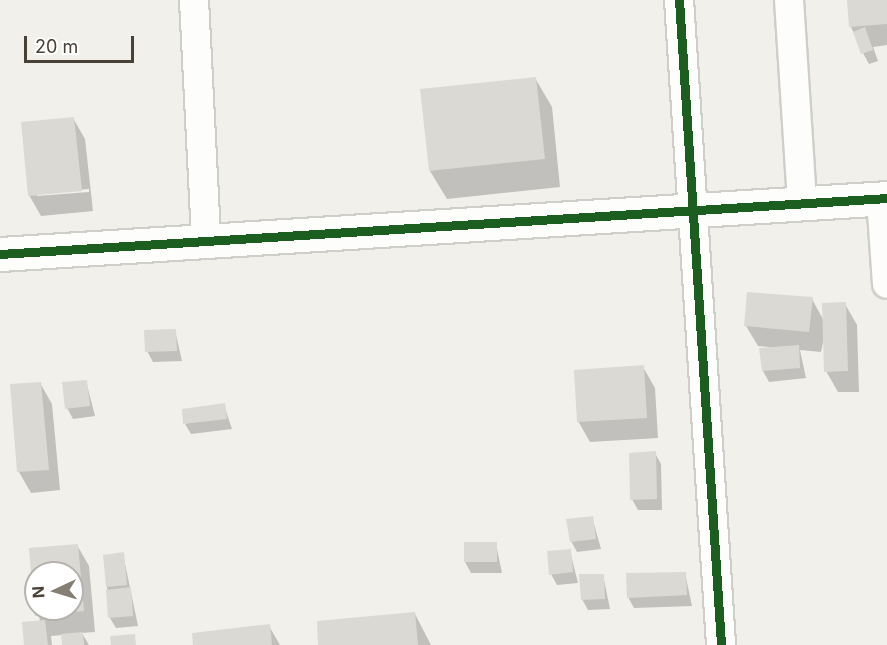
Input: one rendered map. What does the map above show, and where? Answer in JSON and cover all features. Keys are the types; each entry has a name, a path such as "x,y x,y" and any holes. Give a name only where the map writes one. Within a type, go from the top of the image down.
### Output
{"street":[{"path":"194,0 206,239"},
{"path":"679,0 721,645"},
{"path":"789,0 802,203"},
{"path":"0,254 206,239 884,198 887,284"}],"building":[{"path":"847,0 887,0 887,24 849,27"},
{"path":"865,27 873,50 861,54 853,32"},
{"path":"536,77 545,159 429,171 420,89"},
{"path":"74,117 82,191 28,196 21,122"},
{"path":"747,292 813,297 809,332 744,326"},
{"path":"846,302 848,371 824,372 822,303"},
{"path":"176,329 177,351 145,352 144,330"},
{"path":"799,345 800,368 762,371 759,348"},
{"path":"644,365 647,418 577,422 574,370"},
{"path":"87,380 90,406 65,409 62,382"},
{"path":"41,382 49,470 17,472 10,384"},
{"path":"225,403 227,419 183,424 182,409"},
{"path":"656,451 657,499 630,500 629,453"},
{"path":"593,516 596,539 570,542 566,519"},
{"path":"464,542 497,542 497,562 464,562"},
{"path":"78,544 80,561 30,561 29,548"},
{"path":"571,549 573,572 549,575 547,551"},
{"path":"124,552 127,585 106,587 103,555"},
{"path":"686,572 687,595 627,598 626,573"},
{"path":"579,574 604,574 605,599 581,600"},
{"path":"131,587 133,616 108,618 106,590"},
{"path":"415,612 418,645 318,645 317,621"},
{"path":"45,621 48,645 24,645 22,622"},
{"path":"270,624 272,645 193,645 192,633"},
{"path":"83,632 84,645 62,645 61,634"},
{"path":"135,634 136,645 111,645 110,636"}],"cycle path":[{"path":"679,0 721,645"},
{"path":"0,254 887,198"}]}
